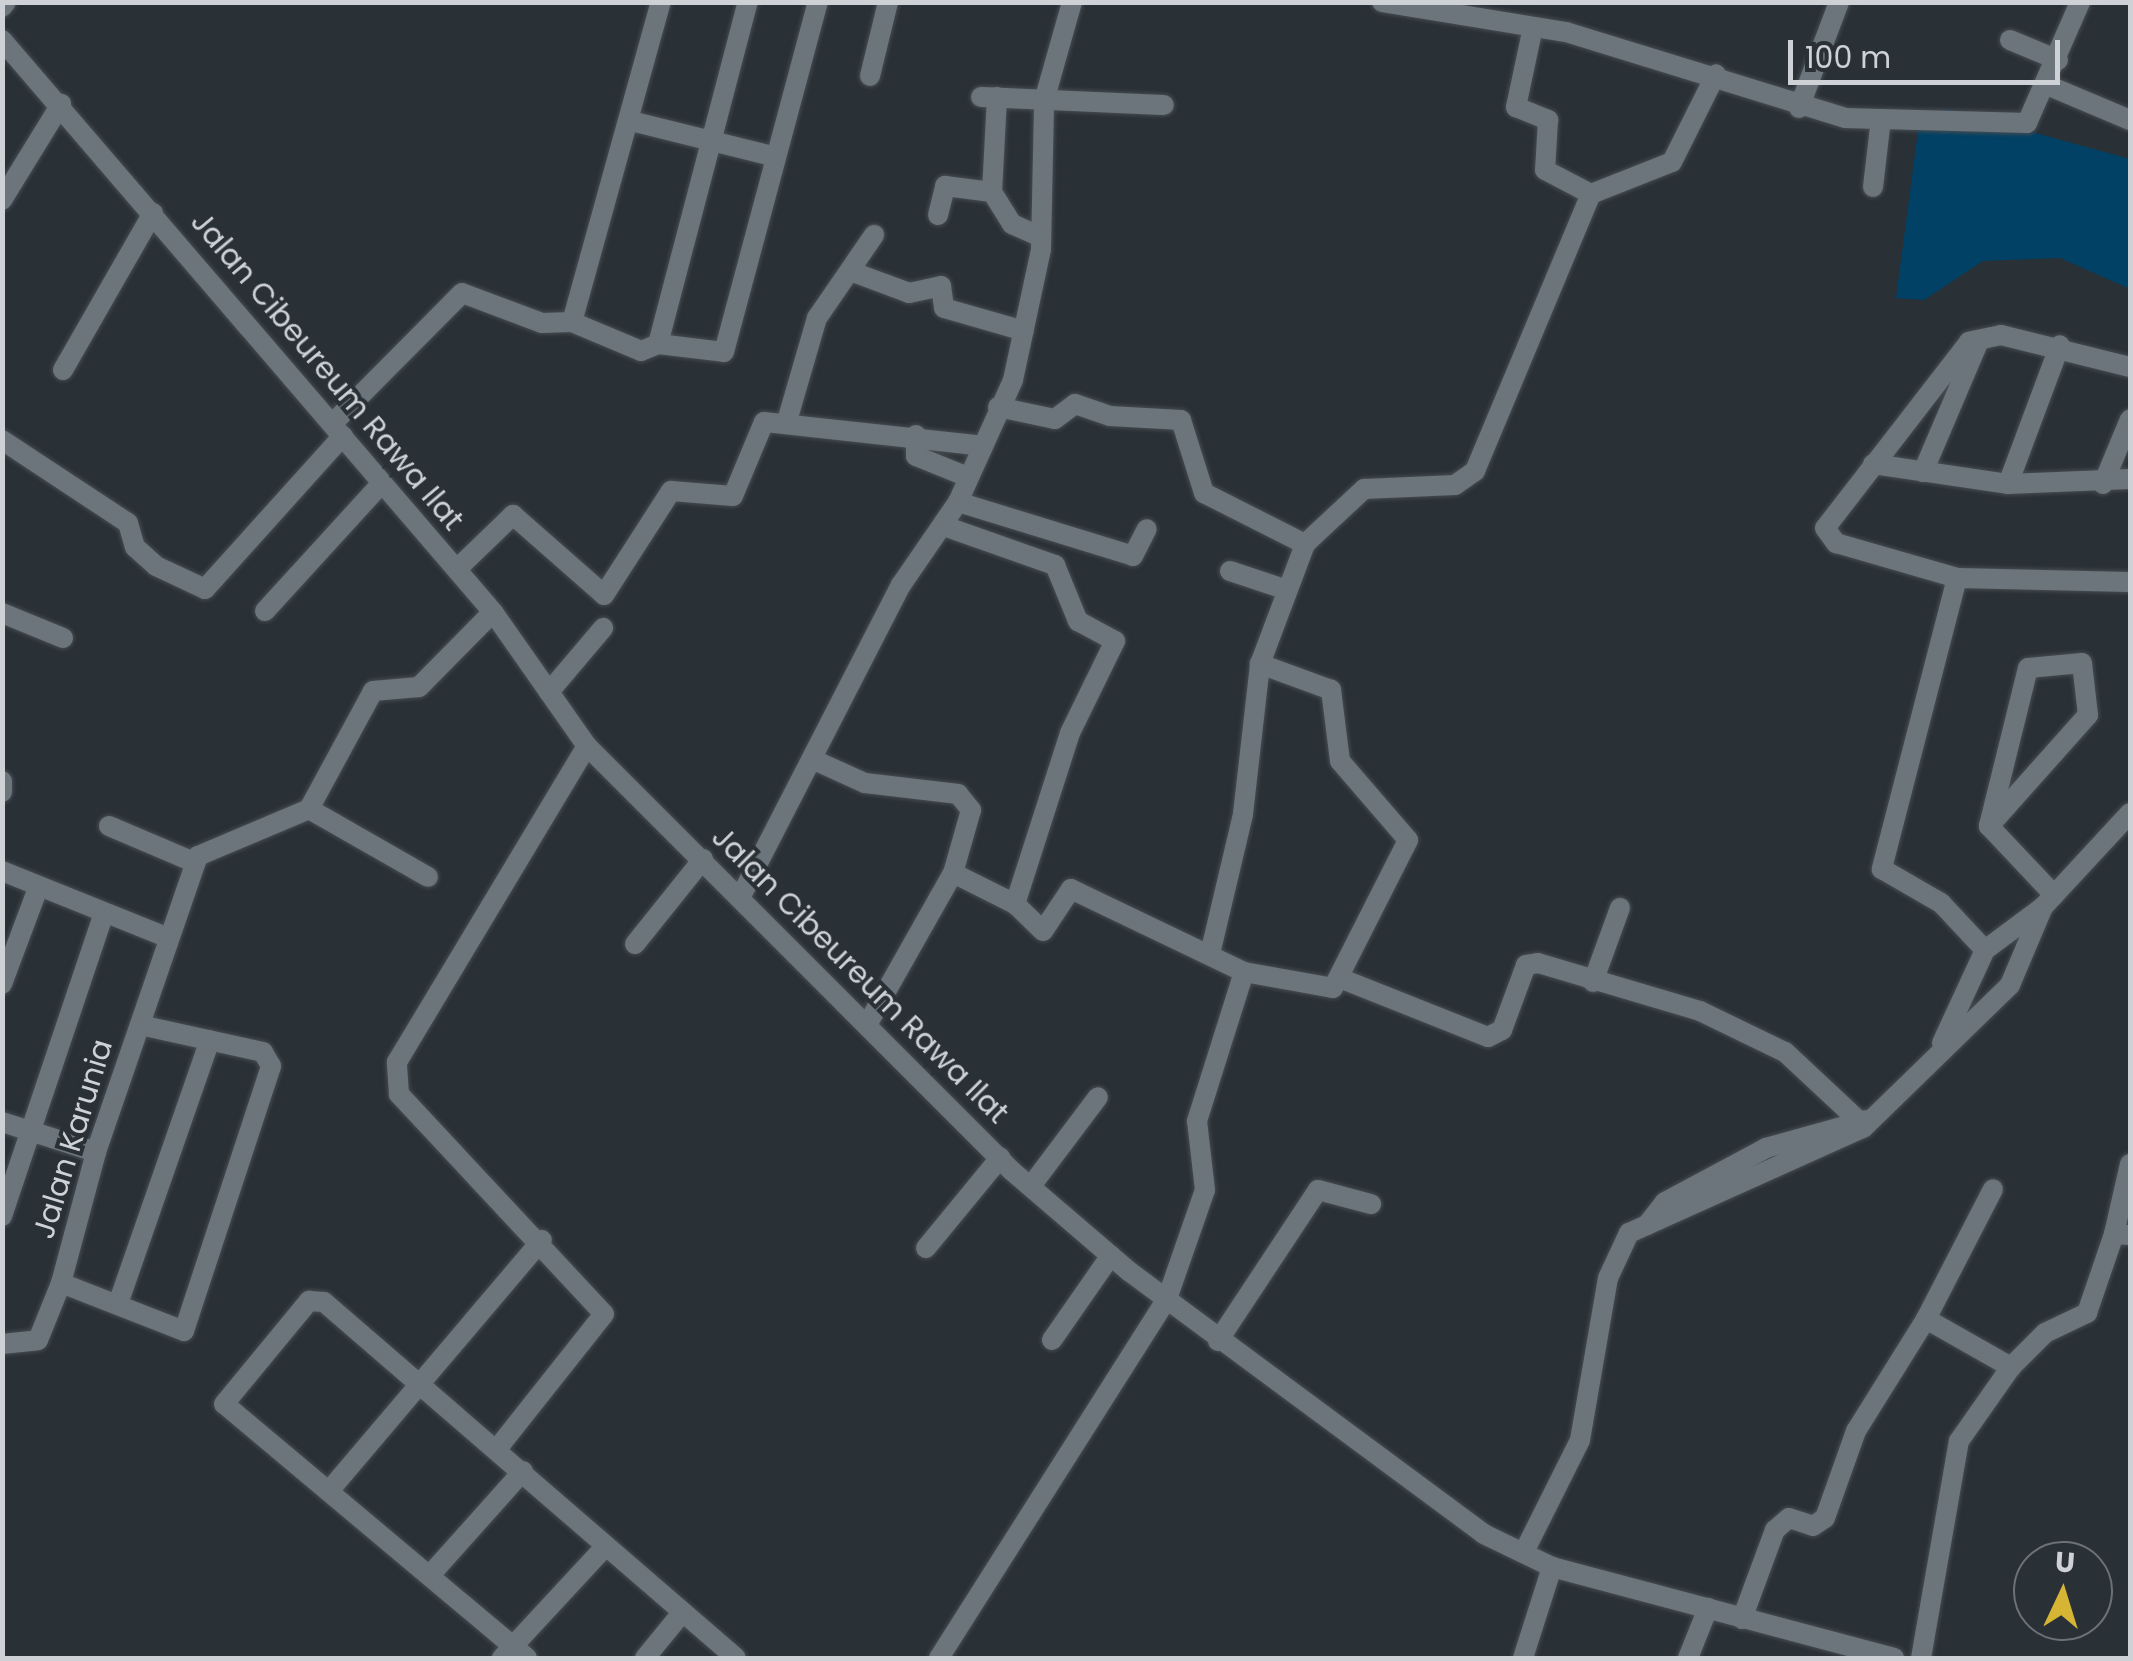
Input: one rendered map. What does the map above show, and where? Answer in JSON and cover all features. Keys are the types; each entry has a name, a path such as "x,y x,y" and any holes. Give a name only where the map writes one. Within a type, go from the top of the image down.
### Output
{"street":[{"path":"572,322 632,121 661,2"},
{"path":"658,344 707,142 748,2"},
{"path":"2,440 128,524 135,547 156,566 205,590 338,429 462,293 542,323 572,322 641,351 658,344 724,352 818,2"},
{"path":"870,76 888,2"},
{"path":"741,896 901,585 958,502 977,446 998,408 1024,331 1042,237 1044,101 1072,2"},
{"path":"1382,2 1532,26 1716,74 1798,108 1881,120 2027,123 2047,86 2080,2"},
{"path":"1798,108 1839,2"},
{"path":"1532,26 1516,107 1548,120 1545,170 1591,194"},
{"name":"Jalan Cibeureum Rawa Ilat","path":"2,40 61,104 493,612 587,746 1000,1158 1111,1256 1218,1342 1484,1534 1552,1567 1887,1658"},
{"path":"2010,40 2058,60"},
{"path":"1210,954 1243,814 1260,664 1284,589 1305,544 1364,488 1455,485 1476,471 1591,194 1672,162 1716,74"},
{"path":"2047,86 2130,120"},
{"path":"1042,237 1012,224 992,192 989,97 1164,105"},
{"path":"2,200 61,104"},
{"path":"1873,187 1881,120"},
{"path":"632,121 776,157"},
{"path":"938,215 945,186 992,192"},
{"path":"64,370 154,213"},
{"path":"787,421 818,318 874,234"},
{"path":"850,272 909,292 942,286 944,308 1024,331"},
{"path":"1982,336 2060,345 2130,367"},
{"path":"1982,336 1826,519 1828,538 1957,578 2130,582"},
{"path":"1923,472 1982,336"},
{"path":"2008,484 2060,345"},
{"path":"998,408 1055,419 1075,404 1110,416 1182,420 1204,493 1305,544"},
{"path":"2103,484 2130,419"},
{"path":"457,569 513,515 604,595 671,491 733,496 757,427 787,421 916,434 977,446"},
{"path":"916,434 916,456 968,477"},
{"path":"1873,464 2008,484 2103,484 2130,480"},
{"path":"265,610 382,484"},
{"path":"958,502 1133,556 1147,529"},
{"path":"944,526 1055,565 1078,620 1115,641 1070,732 1015,904"},
{"path":"1230,572 1284,589"},
{"path":"1957,578 1882,869 1941,903 1985,950"},
{"path":"109,826 194,862 309,809 373,692 420,687 493,612"},
{"path":"2,613 63,638"},
{"path":"549,692 603,628"},
{"path":"2082,663 2088,715 1988,826 2028,668 2082,663"},
{"path":"953,873 1015,904 1047,930 1071,889 1244,972 1324,992 1342,978 1407,830 1340,761 1331,690 1260,664"},
{"path":"497,1449 604,1322 542,1240 400,1094 396,1062 587,746"},
{"path":"814,760 865,782 968,800 953,873 868,1023"},
{"path":"2,782 2,792"},
{"path":"309,809 428,877"},
{"path":"1942,1043 1985,950 2049,901 2130,813"},
{"path":"1988,826 2049,901"},
{"path":"635,944 703,859"},
{"name":"Jalan Karunia","path":"12,1346 38,1340 62,1283 96,1152 194,862"},
{"path":"2,870 103,916 166,937"},
{"path":"2,984 38,888"},
{"path":"1524,1552 1580,1440 1618,1249 1647,1225 1780,1160 1852,1136 1942,1043 2010,985 2049,901"},
{"path":"1593,982 1620,908"},
{"path":"2,1216 103,916"},
{"path":"1342,978 1488,1037 1502,1030 1526,965 1700,1010 1785,1052 1864,1120"},
{"path":"939,1658 1081,1422 1167,1300 1204,1190 1197,1121 1244,972"},
{"path":"62,1283 119,1301 160,1328 184,1331 272,1061 210,1040 140,1025"},
{"path":"119,1301 210,1040"},
{"path":"1031,1186 1098,1097"},
{"path":"2,1122 96,1152"},
{"path":"926,1248 1000,1158"},
{"path":"1922,1658 1946,1477 1959,1441 2010,1367 2045,1333 2087,1314 2122,1234 2130,1164"},
{"path":"1742,1618 1775,1530 1789,1518 1813,1526 1825,1518 1856,1431 1926,1320 1993,1189"},
{"path":"1218,1342 1318,1190 1372,1204"},
{"path":"329,1491 417,1380 542,1240"},
{"path":"1052,1340 1111,1256"},
{"path":"604,1548 514,1654 432,1574 329,1491 224,1395 317,1299 417,1380 523,1471 604,1548 736,1658"},
{"path":"1926,1320 2010,1367"},
{"path":"432,1574 523,1471"},
{"path":"1524,1658 1552,1567"},
{"path":"1688,1658 1708,1608"},
{"path":"645,1658 681,1614"}],"shaded area":[{"path":"1949,109 2130,159 2130,289 2060,258 1983,261 1924,300 1896,298 1920,116"}]}
